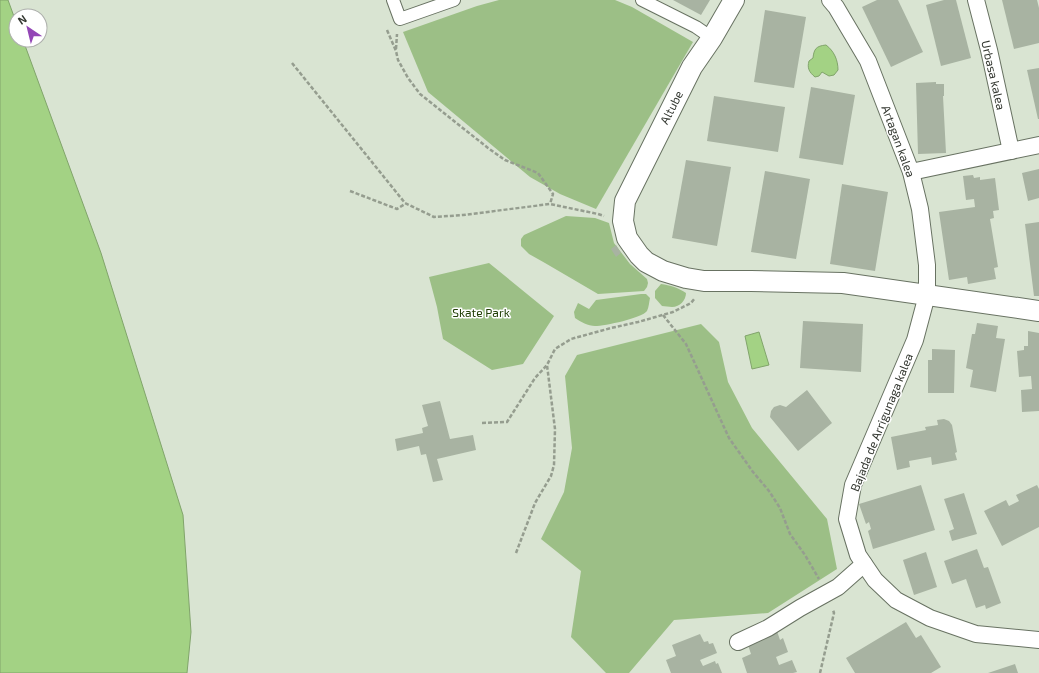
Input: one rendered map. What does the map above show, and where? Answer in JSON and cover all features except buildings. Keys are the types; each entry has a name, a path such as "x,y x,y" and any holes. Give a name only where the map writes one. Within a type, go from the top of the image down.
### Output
{"street":[{"path":"393,0 400,19 454,0"},
{"path":"642,0 696,26 712,38"},
{"name":"Altube","path":"623,221 625,201 640,168 692,67 712,38 734,0"},
{"name":"Artagan kalea","path":"830,0 868,61 911,172 920,209 927,265 927,295"},
{"name":"Urbasa kalea","path":"976,0 989,50 1011,151"},
{"path":"911,172 1039,145"},
{"path":"623,221 627,238 646,262 663,271 686,278 704,281 843,283 1039,311"},
{"name":"Bajada de Arrigunaga kalea","path":"927,295 915,340 853,485 847,519 858,555 874,580 896,600 930,618 976,634 1039,640"},
{"path":"738,642 768,628 838,587 864,564"}],"path":[{"path":"396,51 398,60 408,78 420,94 505,160 538,173 552,194 550,204"},
{"path":"292,63 405,204 434,217 463,215 550,204 623,221"},
{"path":"350,191 397,209 405,204"},
{"path":"482,423 507,422 535,378 547,365 555,349 571,339 663,316 673,312 692,303 704,281"},
{"path":"663,316 686,344 729,438 753,472 769,490 780,508 790,534 805,555 830,598 834,613 820,673"},
{"path":"516,553 535,503 551,476 554,465 555,430 547,365"}],"green space":[{"path":"499,0 615,0 632,7 693,42 596,209 560,194 530,177 428,92 403,32 477,6"},
{"path":"566,216 595,218 609,223 614,243 630,264 647,279 647,287 644,291 598,294 529,254 521,246 521,239 524,235"},
{"name":"Skate Park","path":"489,263 554,316 523,364 492,370 443,339 429,277"},
{"path":"661,284 674,287 686,293 682,303 675,307 662,306 655,298 655,291"},
{"path":"646,294 650,298 647,311 644,314 631,319 600,326 592,326 587,325 575,318 574,312 578,303 589,309 596,300"},
{"path":"701,324 719,342 728,382 752,428 827,519 837,569 768,613 674,620 629,673 606,673 571,637 581,571 541,539 564,492 572,448 565,376 577,355"}],"shaded area":[{"path":"0,0 8,0 11,8 8,8 8,48 26,48 101,253 183,515 191,632 187,673 0,673"},
{"path":"826,45 835,56 838,70 834,75 829,76 822,72 819,76 815,77 809,70 809,61 813,58 816,48"},
{"path":"759,332 769,365 752,369 745,336"}]}
